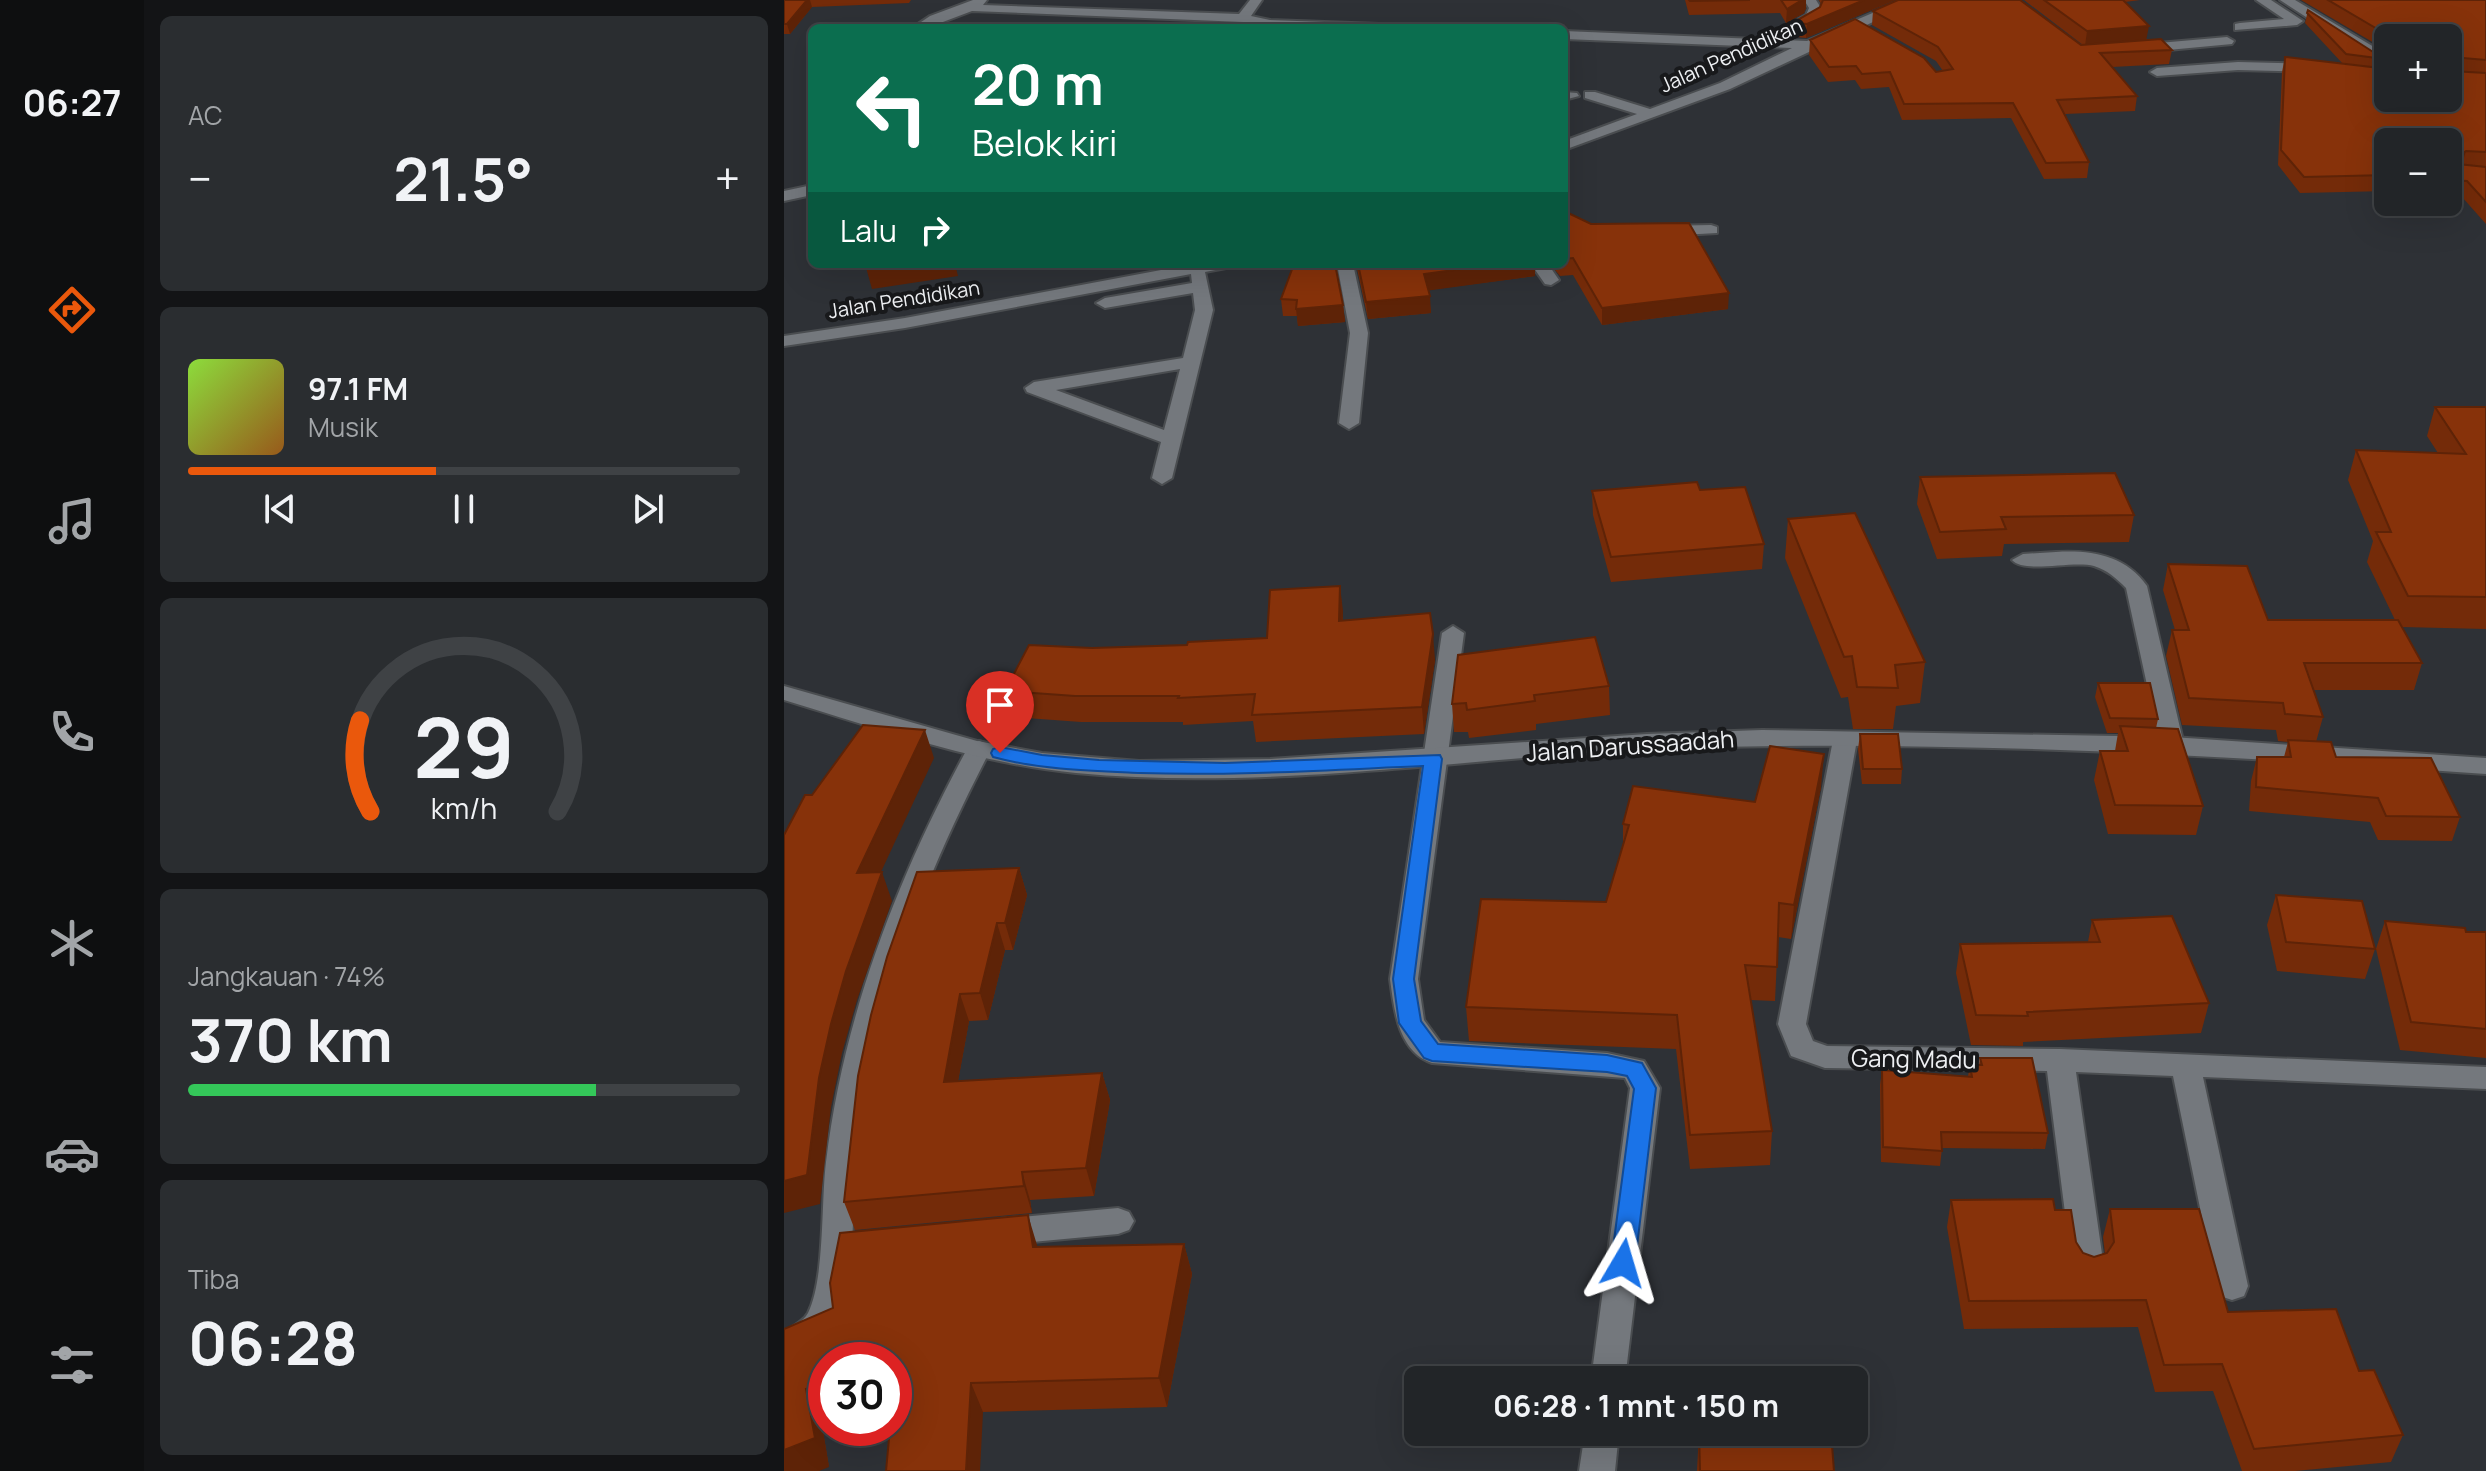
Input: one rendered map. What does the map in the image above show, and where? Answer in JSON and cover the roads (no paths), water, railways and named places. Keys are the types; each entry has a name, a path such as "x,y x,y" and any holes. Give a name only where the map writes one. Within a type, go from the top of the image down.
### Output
{"street":[{"path":"1243,18 1256,0"},
{"path":"1767,42 1811,17 1815,8 1810,0"},
{"name":"Jalan Pendidikan","path":"1568,145 1725,86 1810,44 1914,0"},
{"path":"2240,27 2297,21 2262,0"},
{"path":"2286,0 2374,53"},
{"path":"926,24 943,14 977,4 1243,18 1262,24"},
{"path":"1060,24 1071,11"},
{"path":"1855,25 1868,34"},
{"path":"1568,35 1810,44"},
{"path":"2125,49 2227,41"},
{"path":"2157,72 2282,65 2332,70"},
{"path":"1590,95 1652,114"},
{"path":"784,196 808,191"},
{"path":"1651,231 1711,230"},
{"name":"Jalan Pendidikan","path":"784,341 1200,278 1214,268"},
{"path":"1346,268 1359,333 1349,423"},
{"path":"1542,268 1551,280"},
{"path":"944,329 1200,278 1204,310 1162,478"},
{"path":"1172,439 1034,388 1190,362"},
{"path":"2023,560 2109,561 2123,570 2136,586 2172,745"},
{"path":"1453,633 1404,979 1410,1023 1421,1042 1432,1052 1634,1069 1645,1088 1610,1366"},
{"name":"Jalan Darussaadah","path":"784,693 979,749 1042,761 1161,768 1225,769 1433,759 1699,738 2172,745 2486,766"},
{"name":"Gang Madu","path":"1845,740 1792,1024 1801,1048 1825,1057 2060,1060 2486,1078"},
{"path":"784,1347 796,1344 821,1322 834,1248 841,1161 861,1040 891,942 918,870 943,814 979,749"},
{"path":"2060,1060 2088,1268"},
{"path":"2186,1067 2232,1286"},
{"path":"976,1235 1118,1221"},
{"path":"834,1248 865,1245"},
{"path":"1597,1471 1600,1446"}]}
